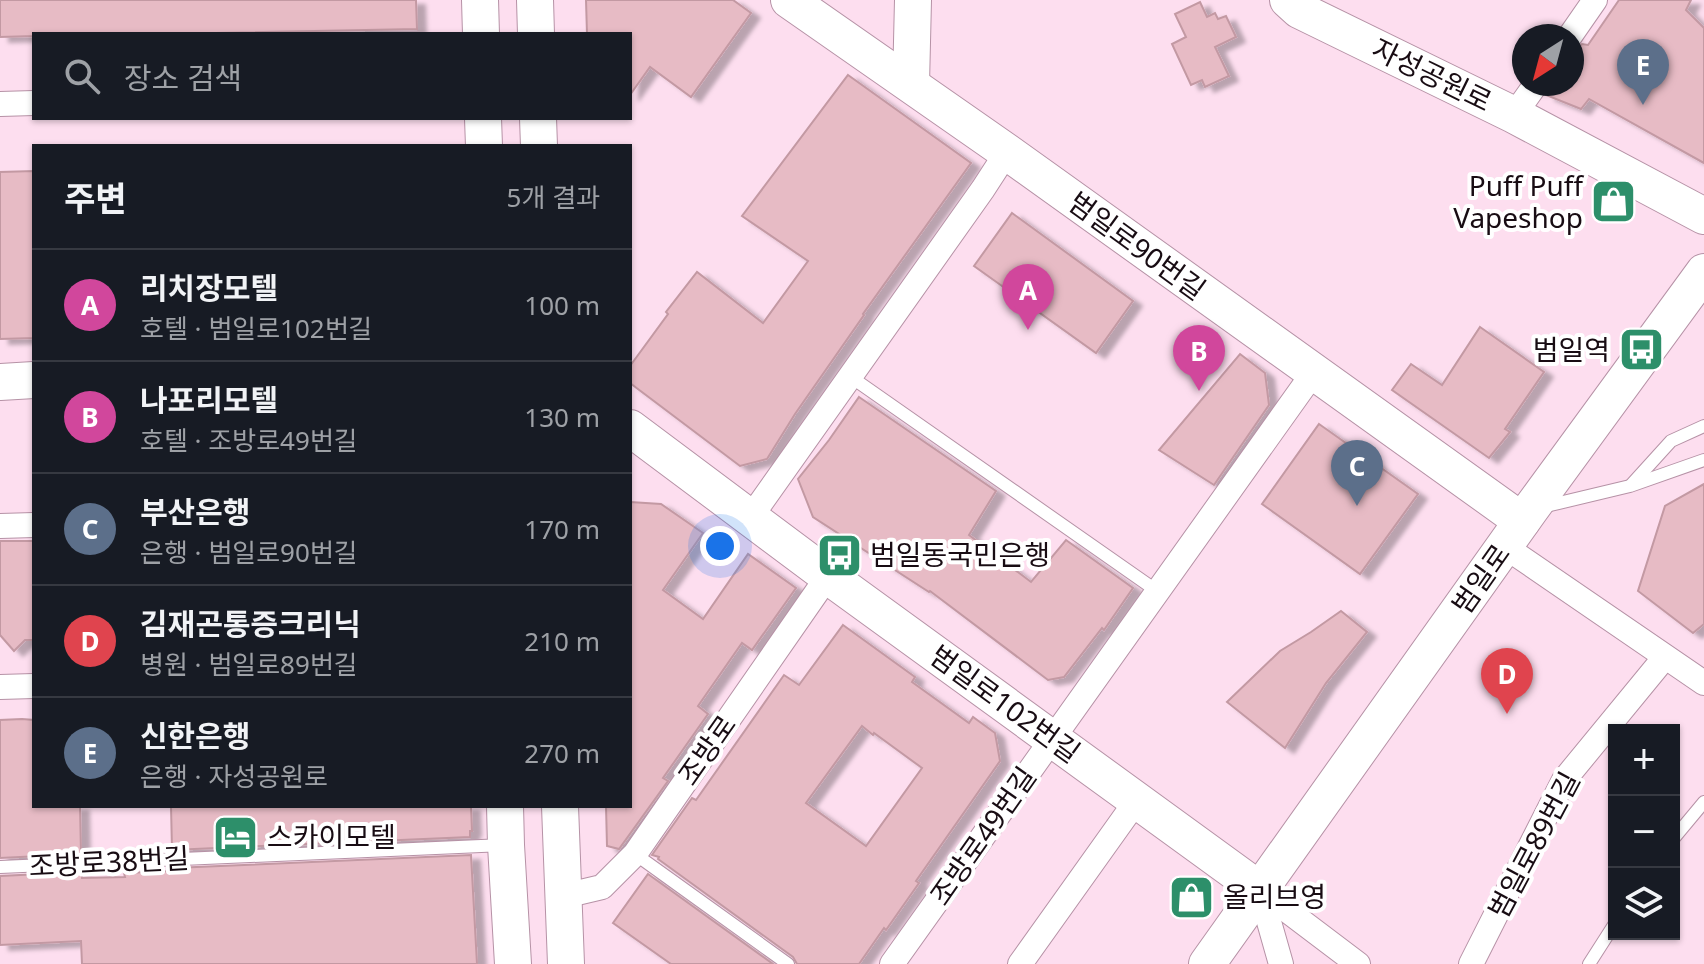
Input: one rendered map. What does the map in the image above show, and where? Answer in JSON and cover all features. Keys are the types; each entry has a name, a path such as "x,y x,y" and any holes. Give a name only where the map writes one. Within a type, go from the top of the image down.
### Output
{"street":[{"path":"480,0 481,32"},
{"path":"535,0 536,32"},
{"name":"범일로90번길","path":"789,0 1314,372 1519,526"},
{"path":"911,84 913,0"},
{"name":"자성공원로","path":"1288,0 1299,10 1514,115 1704,216"},
{"path":"1578,24 1595,0"},
{"path":"1514,115 1527,96"},
{"path":"0,104 32,103"},
{"path":"483,120 484,144"},
{"path":"538,120 539,144"},
{"path":"750,518 1007,152"},
{"name":"범일로","path":"1207,964 1704,272"},
{"name":"조방로49번길","path":"892,964 1314,372"},
{"path":"0,382 32,380"},
{"name":"범일로102번길","path":"632,430 1260,890"},
{"path":"0,526 32,525"},
{"path":"1519,526 1665,657 1704,683"},
{"name":"조방로","path":"564,896 602,887 635,854 828,576"},
{"name":"범일로89번길","path":"1471,964 1564,780 1665,657"},
{"path":"0,687 32,686"},
{"path":"1020,964 1137,800"},
{"path":"505,808 513,964"},
{"path":"560,808 566,964"},
{"path":"1260,890 1281,964"},
{"path":"1260,890 1358,964"}],"lane":[{"path":"851,377 1157,591"},
{"path":"1630,486 1671,441 1704,426"},
{"path":"1519,526 1704,460"},
{"path":"1680,831 1704,802"},
{"name":"조방로38번길","path":"0,867 506,845"},
{"path":"635,854 788,964"},
{"path":"1589,964 1608,934"}],"building":[{"path":"0,0 416,0 417,29 32,32 32,36 0,37"},
{"path":"586,0 733,0 751,13 691,97 650,67 632,92 632,32 587,32"},
{"path":"1619,0 1691,0 1686,10 1704,28 1704,163 1589,99 1581,109 1548,96 1584,96 1584,44 1588,45"},
{"path":"1200,2 1207,17 1215,13 1218,19 1226,16 1236,37 1215,47 1229,76 1205,87 1202,80 1191,85 1172,44 1186,37 1175,14"},
{"path":"848,75 971,163 863,314 767,459 740,466 632,385 632,363 697,272 763,323 808,261 742,216"},
{"path":"32,171 32,338 0,339 0,172"},
{"path":"1012,213 1133,301 1096,353 974,266"},
{"path":"1480,327 1544,372 1505,429 1510,432 1489,458 1392,390 1411,364 1442,385"},
{"path":"1240,354 1265,373 1269,405 1214,485 1159,450"},
{"path":"859,397 996,491 969,535 1031,582 1066,540 1133,588 1104,630 1102,628 1064,677 1048,680 930,591 813,517 798,479"},
{"path":"1319,424 1418,494 1360,574 1262,504"},
{"path":"1704,484 1704,624 1693,633 1638,591 1665,506"},
{"path":"632,502 661,504 703,533 663,590 703,619 748,554 796,588 752,650 742,643 698,706 708,714 663,778 668,781 619,849 607,846 606,808 632,808"},
{"path":"0,541 32,541 32,640 25,640 14,651 0,635"},
{"path":"1341,611 1367,632 1326,683 1285,748 1227,702 1280,651"},
{"path":"843,625 915,677 912,682 969,723 973,717 995,733 1000,761 916,881 919,883 859,964 797,964 793,957 659,857 652,855 692,798 696,800 784,675 799,685","holes":["862,726 922,768 866,846 806,803"]},
{"path":"0,720 32,720 32,808 80,808 81,854 0,858"},
{"path":"171,808 471,808 470,837 172,850"},
{"path":"471,855 477,964 82,964 81,941 0,945 0,876 82,872 82,878 125,877 124,873 172,871 173,868"},
{"path":"648,874 773,964 671,964 613,923"}],"place":[{"name":"신한은행","path":"1643,105"},
{"name":"Puff Puff Vapeshop","path":"1614,202"},
{"name":"리치장모텔","path":"1028,330"},
{"name":"범일역","path":"1641,350"},
{"name":"나포리모텔","path":"1199,391"},
{"name":"부산은행","path":"1357,506"},
{"name":"범일동국민은행","path":"839,555"},
{"name":"김재곤통증크리닉","path":"1507,714"},
{"name":"스카이모텔","path":"236,837"},
{"name":"올리브영","path":"1192,897"}]}
